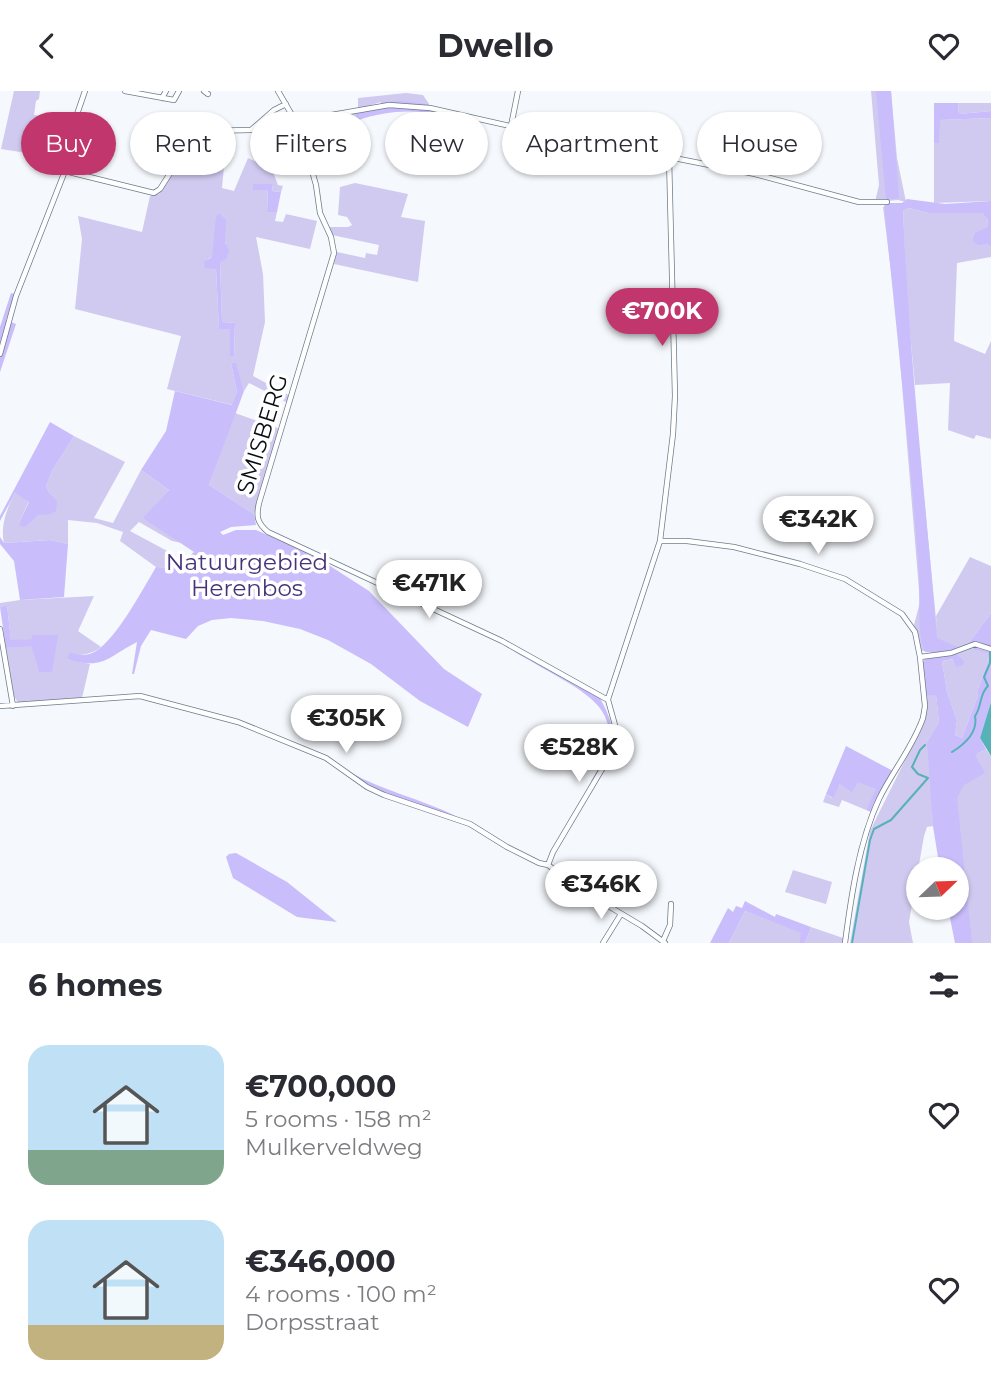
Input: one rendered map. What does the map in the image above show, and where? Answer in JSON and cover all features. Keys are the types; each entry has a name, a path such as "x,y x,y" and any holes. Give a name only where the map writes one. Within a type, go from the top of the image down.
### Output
{"street":[{"path":"78,112 85,91"},
{"path":"125,91 174,100 179,91"},
{"path":"162,98 166,91"},
{"name":"SMISBERG","path":"279,91 291,112"},
{"path":"514,112 518,91"},
{"path":"81,175 154,193 160,189 194,134 202,131 251,130 274,110 286,104"},
{"path":"348,112 388,105 430,107 502,124"},
{"path":"683,160 755,174 859,202 887,202"},
{"path":"0,354 11,311 63,175"},
{"name":"SMISBERG","path":"313,175 320,213 331,237 334,253 259,503 259,524 268,532 502,641 607,699"},
{"path":"548,865 611,754 615,725 607,699 660,541 675,412 669,175"},
{"path":"660,541 687,541 734,547 800,563 845,579 902,614 915,632 925,706 923,717 869,823 862,846 845,943"},
{"path":"0,629 13,706"},
{"path":"920,657 951,653 975,644 991,649"},
{"path":"0,706 130,696 194,709 285,740 335,763 367,787 456,818 506,847 548,865 664,942 670,925 671,904"},
{"path":"603,943 621,914"}],"shaded area":[{"path":"14,91 40,91 34,112 21,112 21,152 1,149"},
{"path":"871,91 891,91 897,158 906,202 875,202 879,185"},
{"path":"406,93 423,95 429,104 381,102 358,109 358,98"},
{"path":"958,103 991,103 991,111 959,114"},
{"path":"991,118 991,201 934,203 934,143 939,143 939,120"},
{"path":"248,158 250,175 274,175 278,185 283,186 281,192 272,191 273,185 268,190 267,212 277,212 275,221 283,222 286,214 317,221 310,249 256,237 263,274 265,322 253,376 290,396 288,403 249,383 244,391 235,363 231,363 237,392 233,405 167,389 181,336 75,309 82,239 78,216 142,232 150,196 159,194 171,175 223,175 222,188 234,191","holes":["224,239 226,244 220,262 222,322 235,323 234,356 230,356 230,329 219,328 216,269 208,259"]},
{"path":"355,183 408,194 401,217 425,221 418,282 334,264 337,252 365,258 366,253 377,255 379,245 332,235 328,227 352,225 347,217 338,215 340,187"},
{"path":"900,204 906,316 937,629 936,616 970,557 991,566 991,613 968,644 960,648 921,651 914,625 920,602 896,312 883,207"},
{"path":"903,209 928,213 982,213 988,220 987,227 982,230 986,244 991,247 991,257 957,263 954,341 985,354 991,341 991,439 976,435 974,439 948,430 950,383 915,385 906,290"},
{"path":"235,413 280,429 254,514 209,485"},
{"path":"74,436 125,462 94,518 113,523 141,470 169,490 144,518 182,543 172,541 139,522 130,531 184,560 175,568 156,567 120,541 123,532 97,523 68,520 68,544 50,540 4,543 5,517 15,493 29,501 19,523 26,527 42,513 50,494 46,486 52,471"},
{"path":"94,596 78,631 101,647 67,659 90,664 82,698 18,703 14,696 6,648 31,645 39,672 32,636 32,639 11,641 7,605 0,607 0,603"},
{"path":"973,646 989,653 989,658 962,738 955,735 957,720 947,692 942,661 954,659 955,653"},
{"path":"936,694 939,722 927,742 977,754 986,749 991,756 991,943 956,943 956,921 970,921 970,857 952,857 932,800 933,826 927,827 920,857 906,857 906,921 909,921 913,943 850,943 870,831 925,720 926,696"},
{"path":"858,781 877,789 866,810 842,800 839,807 823,802 826,794 832,798 840,784"},
{"path":"793,870 832,882 826,904 785,892"},
{"path":"745,911 802,933 799,943 729,943"},
{"path":"811,927 843,938 842,943 805,943"}],"green space":[{"path":"876,91 891,91 899,198 886,200"},
{"path":"381,102 429,104 429,109 448,112 385,112 371,117 371,112 356,112 381,107"},
{"path":"934,103 958,103 959,114 991,111 991,118 940,120 939,143 934,143"},
{"path":"253,184 273,184 272,191 281,192 277,212 267,212 268,190 253,190"},
{"path":"907,199 945,204 991,201 991,247 974,243 975,233 987,227 988,220 982,213 928,213 909,208 903,210 913,371 937,638 960,648 939,653 925,652 921,638 919,574 884,203 902,203"},
{"path":"220,214 226,220 225,242 229,251 226,259 220,262 222,322 235,323 234,356 230,356 230,329 219,329 216,269 205,268 204,262 212,257 216,216"},
{"path":"11,293 15,294 6,320 16,324 0,372 0,327"},
{"name":"Natuurgebied Herenbos","path":"231,363 236,363 244,391 209,485 254,514 256,525 231,527 220,532 223,535 236,530 256,530 313,555 369,591 444,669 482,694 468,727 420,701 371,664 328,640 300,629 263,621 231,618 212,620 198,626 186,639 151,630 141,646 134,674 137,642 97,663 67,659 70,652 87,655 104,645 129,612 156,567 175,568 194,552 143,518 169,490 141,470 166,431 175,391 232,405 237,392"},
{"path":"50,422 74,436 46,486 57,501 56,511 38,515 26,527 20,526 29,502 15,493 0,521 0,516"},
{"path":"0,537 4,543 50,540 68,544 64,597 20,600 14,561 0,544"},
{"path":"7,605 11,640 32,639 32,635 58,635 52,672 39,672 31,646 6,648 0,607"},
{"path":"991,613 991,647 968,644"},
{"path":"508,646 600,698 613,732 610,750 593,782 591,781 604,757 609,738 607,721 600,708 572,685"},
{"path":"976,646 991,650 991,702 980,738 986,749 975,755 985,773 964,785 957,798 963,857 938,857 927,742 939,722 936,695 926,696 923,662 926,658 955,653 964,661 963,665 956,667 953,659 942,661 947,692 957,720 955,735 962,738 989,658 988,653 974,649"},
{"path":"846,746 893,771 871,812 866,810 876,789 858,782 852,792 840,784 833,798 826,794"},
{"path":"350,772 376,785 456,816 387,794"},
{"path":"236,853 287,882 337,922 297,917 233,878 226,857"},
{"path":"745,901 775,917 776,914 811,927 805,943 799,943 801,933 745,911 729,943 710,943 728,908 733,912 736,906 742,908"},
{"path":"951,921 970,921 972,943 955,943"}],"water":[{"path":"991,702 991,756 980,738"}],"waterway":[{"path":"952,752 966,741 974,727 975,716 988,686 984,677 990,663 990,652"},
{"path":"852,943 874,829 891,820 928,778 918,774 912,767 925,745"}]}
